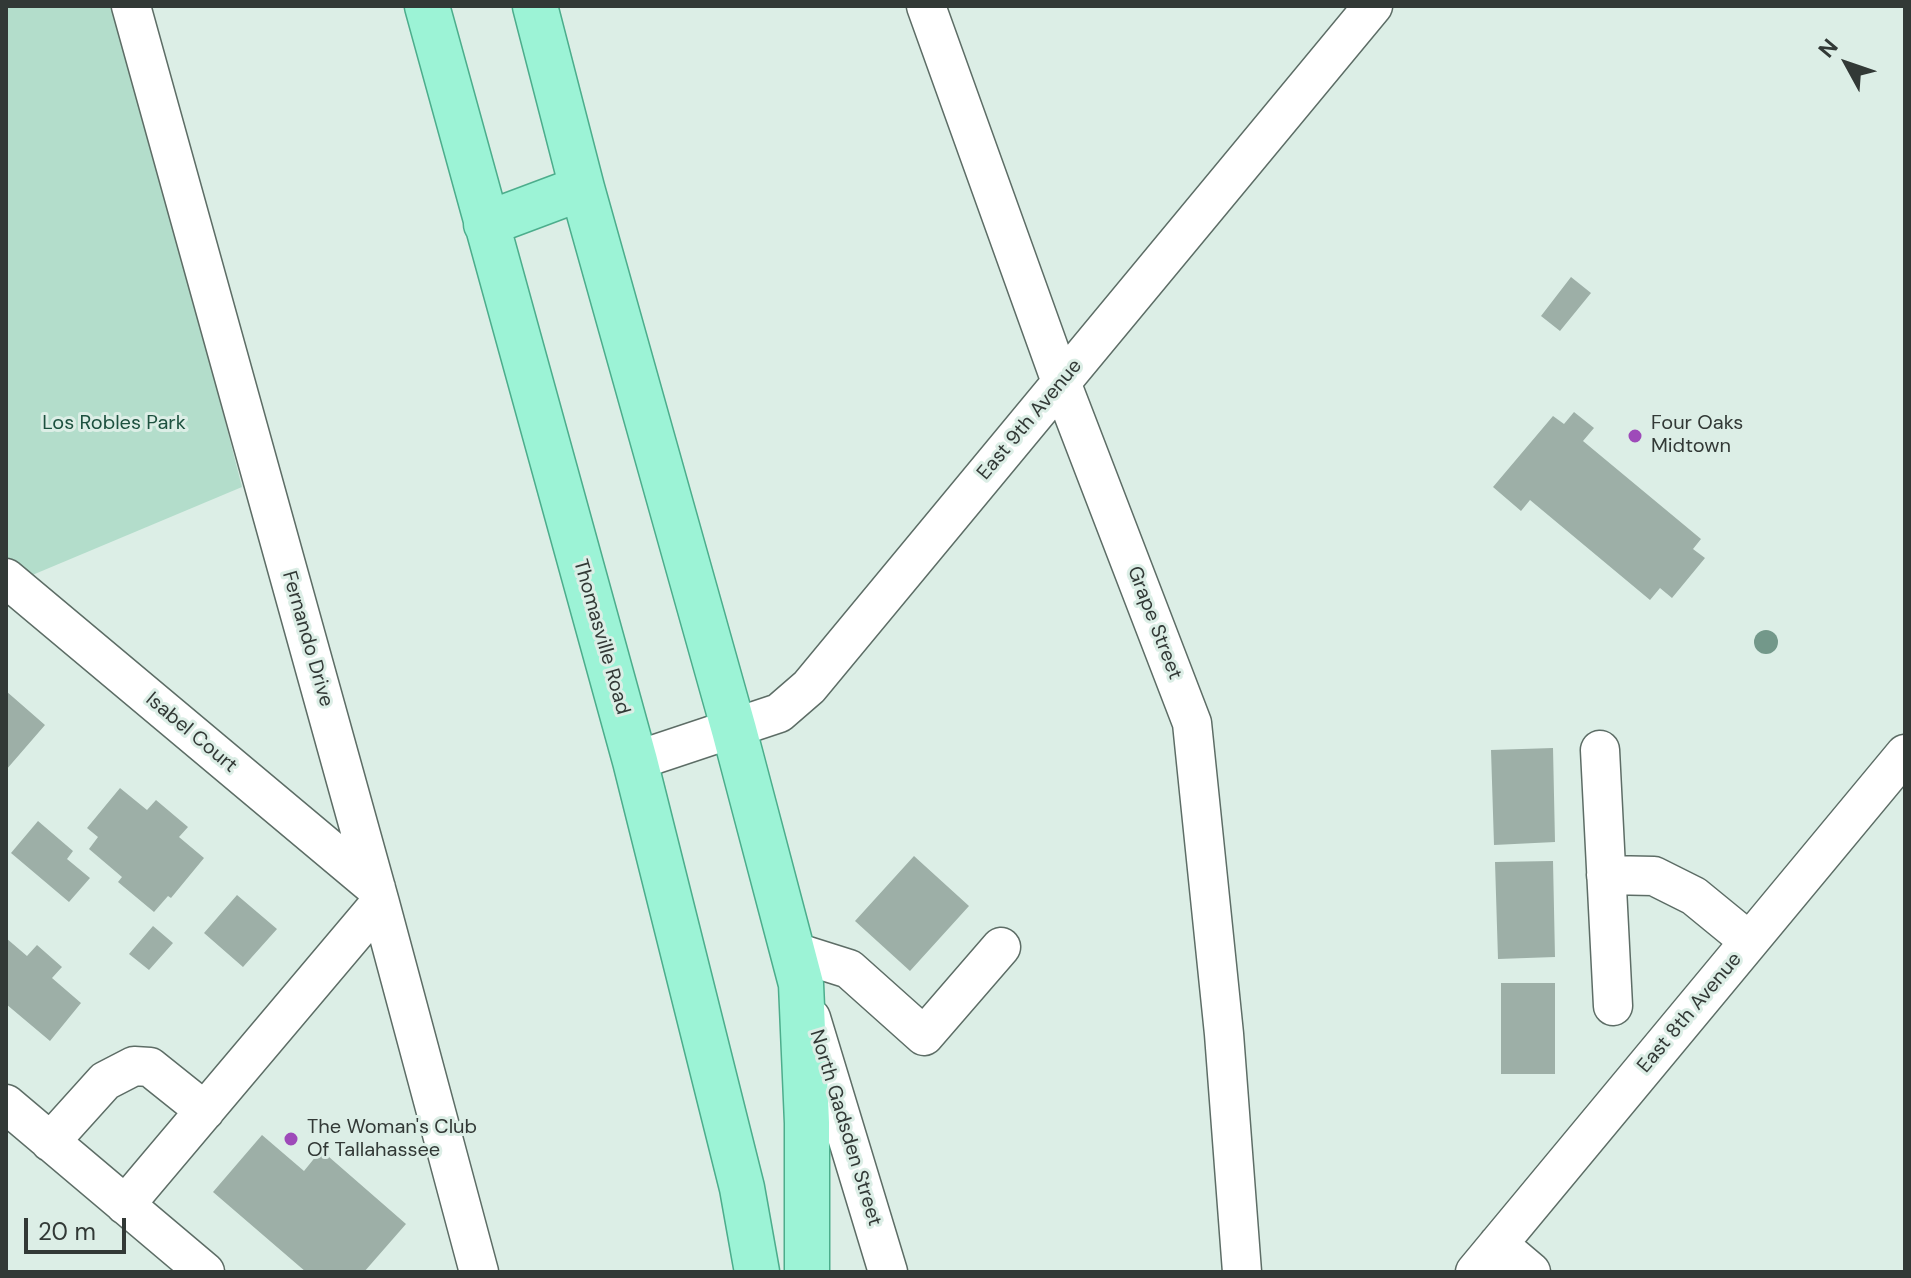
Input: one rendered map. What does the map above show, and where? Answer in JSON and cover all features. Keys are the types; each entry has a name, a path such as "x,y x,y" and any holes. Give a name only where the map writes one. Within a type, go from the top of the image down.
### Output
{"main road":[{"name":"Thomasville Road","path":"427,6 635,761 742,1188 757,1272"},
{"path":"535,6 796,967 807,1123 807,1272"},
{"path":"486,224 582,188"}],"street":[{"name":"Fernando Drive","path":"131,6 378,895 479,1272"},
{"name":"Grape Street","path":"926,6 1061,382 1192,723 1224,1034 1242,1272"},
{"name":"East 9th Avenue","path":"635,761 779,713 809,687 1373,6"},
{"name":"Isabel Court","path":"6,578 378,895"},
{"path":"1600,750 1613,1006"},
{"name":"East 8th Avenue","path":"1486,1258 1905,754"},
{"path":"1606,875 1654,876 1694,896 1749,941"},
{"path":"125,1205 205,1111 378,895"},
{"path":"796,967 849,969 924,1036 1001,947"},
{"name":"North Gadsden Street","path":"796,967 888,1272"},
{"path":"50,1142 105,1081 134,1066 150,1067 205,1111"},
{"path":"6,1104 205,1272"},
{"path":"1486,1258 1531,1272"}],"green space":[{"name":"Los Robles Park","path":"6,6 119,6 242,487 30,576 6,557"}],"building":[{"path":"1571,277 1591,293 1560,331 1541,316"},
{"path":"1574,412 1594,428 1583,441 1701,539 1693,549 1705,558 1672,598 1660,588 1650,600 1530,500 1521,511 1493,487 1553,416 1564,424"},
{"path":"6,691 45,725 6,770"},
{"path":"1553,748 1555,842 1494,845 1491,750"},
{"path":"120,788 147,810 156,800 188,827 179,837 204,858 171,898 168,896 154,912 118,882 122,877 89,849 98,837 87,828"},
{"path":"38,821 73,851 67,859 90,878 69,902 11,853"},
{"path":"914,856 969,906 910,971 855,921"},
{"path":"1553,861 1555,957 1498,959 1495,862"},
{"path":"237,895 277,929 243,967 204,933"},
{"path":"153,926 173,943 149,970 129,954"},
{"path":"6,938 27,956 37,945 62,967 52,978 81,1003 50,1041 6,1004"},
{"path":"1501,983 1555,983 1555,1074 1501,1074"},
{"path":"262,1135 304,1171 321,1150 406,1224 364,1272 306,1272 213,1192"}],"place":[{"name":"Four Oaks Midtown","path":"1635,436"},
{"name":"The Woman's Club Of Tallahassee","path":"291,1139"}]}
